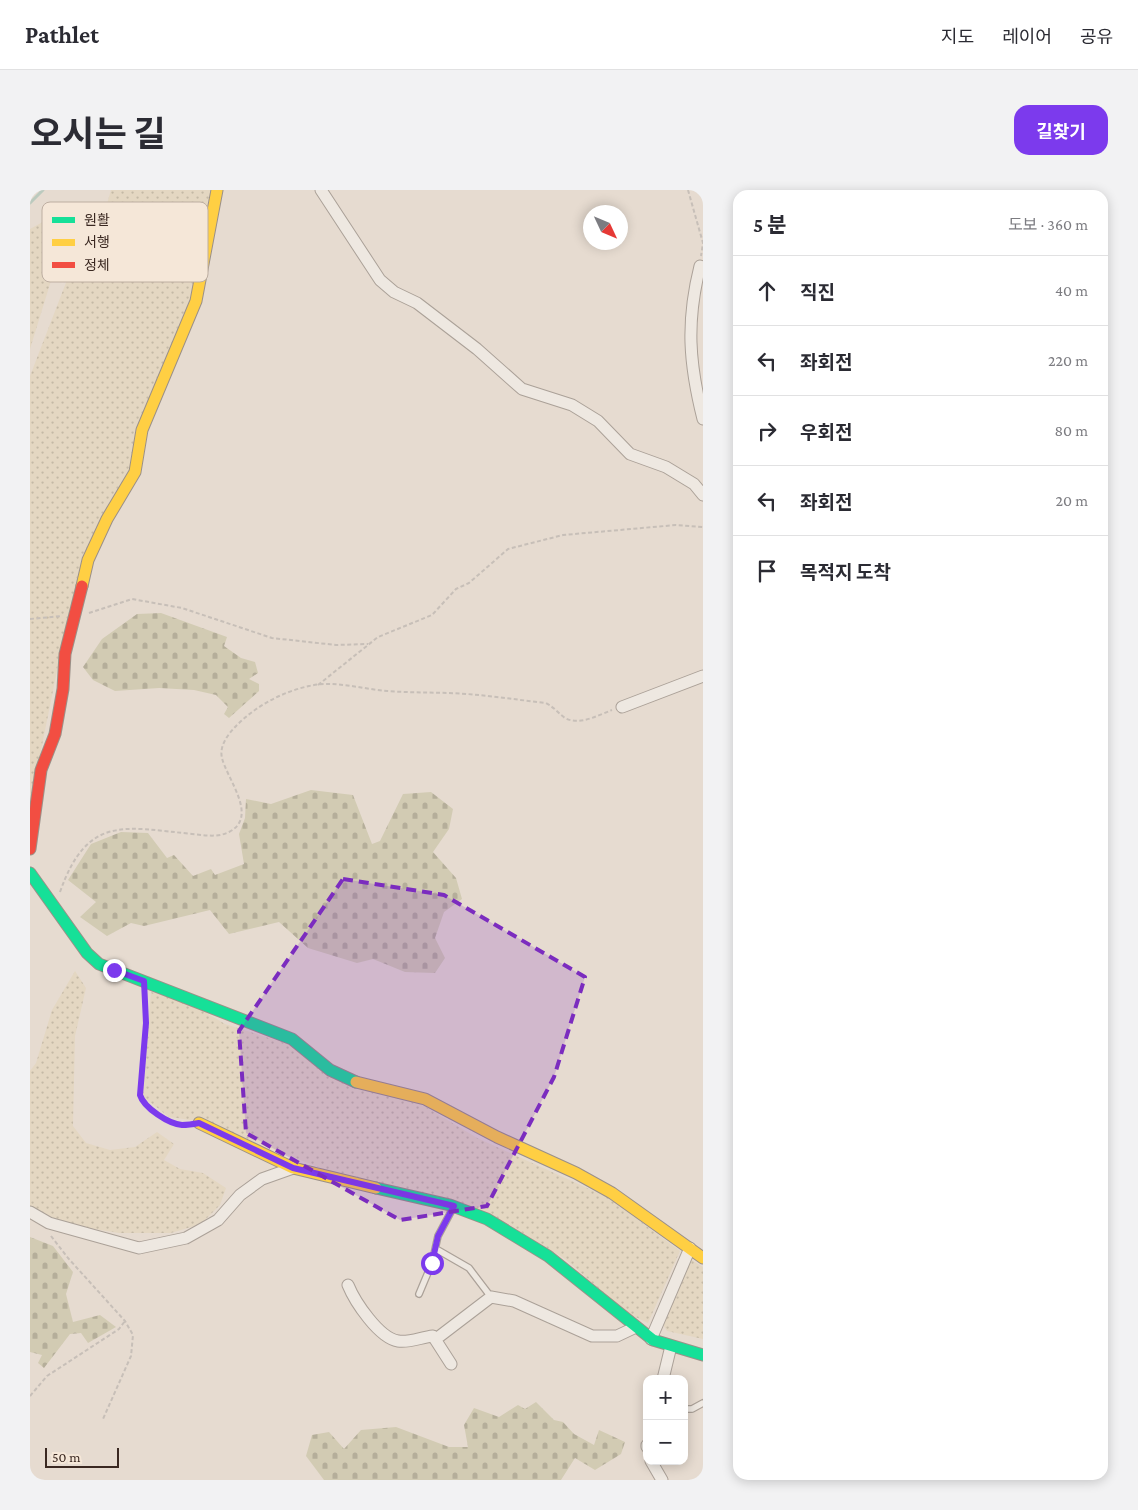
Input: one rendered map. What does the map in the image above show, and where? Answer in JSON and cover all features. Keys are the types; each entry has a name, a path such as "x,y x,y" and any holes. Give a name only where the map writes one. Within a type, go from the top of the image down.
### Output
{"street":[{"path":"208,238 217,190"},
{"path":"321,190 380,280 394,292 417,303 477,349 522,389 572,405 598,421 630,454 666,467 694,484 703,495"},
{"path":"700,266 692,297 689,331 695,388 703,419"},
{"path":"30,849 41,770 55,734 63,689 65,654 88,560 107,519 135,472 142,430 196,301 200,282"},
{"path":"622,707 703,676"},
{"path":"30,873 87,953 99,964 292,1039 330,1070 355,1082 425,1099 497,1137 612,1193 703,1258"},
{"path":"199,1123 293,1168 454,1206 487,1218 541,1251 650,1339 703,1355"},
{"path":"30,1212 50,1223 139,1248 186,1238 218,1220 240,1196 262,1179 293,1168"},
{"path":"650,1339 690,1248"},
{"path":"348,1284 352,1294 369,1319 388,1336 403,1341 433,1336 452,1364"},
{"path":"436,1339 491,1297 514,1301 592,1336 617,1336 636,1327"},
{"path":"664,1375 671,1346"},
{"path":"653,1465 662,1480"}],"lane":[{"path":"419,1294 436,1249 438,1236 454,1206"},
{"path":"436,1249 469,1268 491,1297"},
{"path":"688,1409 703,1403"}],"path":[{"path":"688,190 702,243 700,266"},
{"path":"698,227 703,224"},
{"path":"318,685 368,644 406,624 432,615 456,589 469,583 508,549 562,535 676,525 703,527"},
{"path":"30,619 74,615 105,609 132,599 182,608 272,638 336,645 368,644"},
{"path":"55,907 74,861 86,843 102,834 121,828 140,828 217,837 230,832 239,825 242,812 237,791 222,758 222,746 230,732 247,715 286,692 318,685 465,694 546,703 556,708 565,718 579,721 622,707"},
{"path":"144,981 146,1023 140,1095 142,1101 168,1121 182,1125 199,1123"},
{"path":"47,1230 68,1258 125,1321 133,1335 131,1356 103,1419"},
{"path":"30,1396 47,1376 119,1328 125,1321"}],"highlighted area":[{"path":"343,879 444,895 585,977 554,1077 487,1206 400,1220 246,1133 239,1031"}],"shaded area":[{"path":"111,190 213,190 208,216 208,202 108,202"},
{"path":"42,222 42,282 51,282 30,349 30,229"},
{"path":"66,282 195,282 193,293 127,475 66,626 30,805 30,376"},
{"path":"75,971 86,988 75,1036 73,1126 86,1143 110,1150 135,1147 157,1132 174,1144 164,1160 180,1169 203,1173 226,1188 220,1205 201,1224 171,1233 119,1233 52,1222 30,1209 30,1071 36,1063 52,1010"},
{"path":"151,992 188,1002 225,1024 288,1044 426,1107 477,1138 609,1198 680,1251 648,1323 627,1313 565,1259 505,1222 341,1176 205,1122 169,1117 142,1096"},
{"path":"690,1259 703,1267 703,1339 667,1331 662,1323"}],"green space":[{"path":"161,613 227,637 224,646 241,658 255,662 258,673 249,679 259,684 259,691 229,718 224,714 228,707 216,695 194,690 159,688 115,691 93,680 83,667 102,639 137,614"},
{"path":"311,790 353,795 372,844 380,841 403,794 431,792 453,809 449,829 433,852 456,878 462,899 444,912 435,938 445,958 435,973 405,972 373,959 357,963 308,948 279,922 229,934 210,910 144,926 131,923 107,936 80,917 96,902 68,880 91,844 121,832 148,833 167,858 174,855 193,876 211,869 215,875 244,864 239,834 245,818 246,799 271,804"},
{"path":"30,1237 53,1246 73,1272 66,1294 73,1322 100,1315 116,1327 88,1343 81,1333 70,1334 44,1368 38,1363 42,1355 30,1352"},
{"path":"536,1402 554,1420 563,1422 574,1434 594,1445 599,1430 625,1442 621,1454 595,1470 575,1458 561,1480 324,1480 306,1456 312,1435 329,1432 344,1449 361,1430 396,1427 449,1447 468,1447 464,1425 474,1408 499,1417 518,1405 525,1409"}],"waterway":[{"path":"30,203 43,190"}],"traffic: fast":[{"path":"30,873 87,953 99,964 292,1039 330,1070 356,1082"},
{"path":"376,1188 450,1205 487,1219 548,1256 653,1340 703,1355"}],"traffic: slow":[{"path":"208,238 217,190"},
{"path":"82,586 88,560 107,519 135,472 142,430 196,301 200,282"},
{"path":"356,1082 425,1099 497,1137 576,1173 612,1193 703,1258"},
{"path":"199,1123 293,1168 376,1188"}],"traffic: jam":[{"path":"30,849 41,770 55,734 63,689 65,654 82,586"}],"route":[{"path":"114,970 144,981 146,1023 140,1095 142,1101 168,1121 182,1125 199,1123 293,1168 454,1206 438,1236 432,1263"}]}
